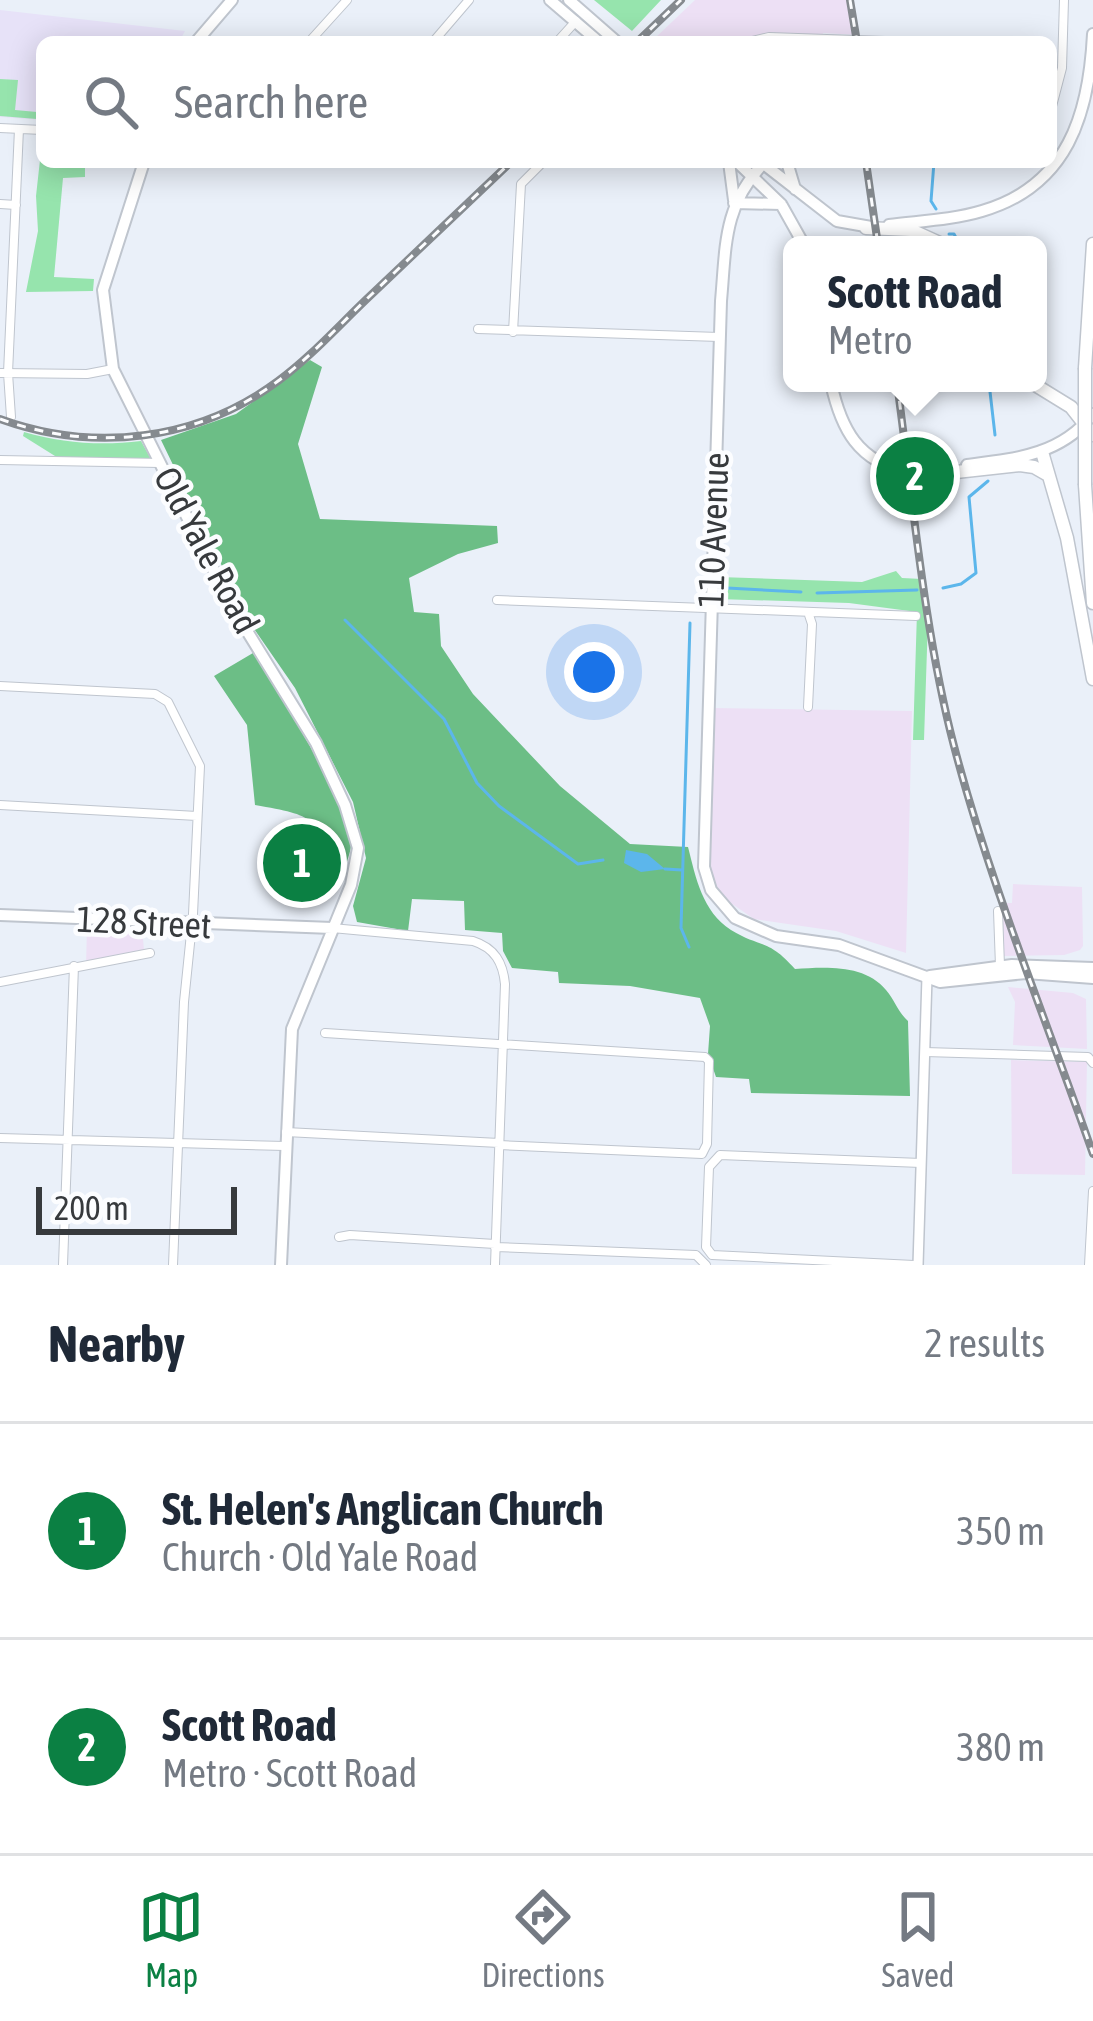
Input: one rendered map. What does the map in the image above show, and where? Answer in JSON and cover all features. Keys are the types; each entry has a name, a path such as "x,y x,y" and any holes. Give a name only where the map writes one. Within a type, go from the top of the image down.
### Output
{"main road":[{"path":"201,36 232,0"},
{"path":"550,0 592,36"},
{"path":"568,0 610,36"},
{"path":"1057,161 1085,109 1093,34"},
{"name":"Old Yale Road","path":"142,168 103,290 113,369 231,605 289,695 350,815 358,848 356,864 292,1029 281,1265"},
{"path":"733,168 734,203 781,204"},
{"path":"742,168 781,204 799,236"},
{"name":"110 Avenue","path":"758,168 734,203 728,221 719,338 704,867 711,890 735,918 759,931 824,941 927,976"},
{"path":"768,168 837,221 911,230 924,236"},
{"path":"789,168 797,191"},
{"path":"866,228 986,210 1014,198 1051,168"},
{"path":"1093,244 1085,368 1085,485 1093,603"},
{"path":"833,392 852,441 880,463 938,474 1021,465 1048,475"},
{"path":"919,472 1042,452 1090,424 1047,392"},
{"path":"1042,452 1074,572 1093,679"},
{"name":"128 Street","path":"0,915 332,928"},
{"path":"927,976 1036,964 1093,968"},
{"path":"927,976 940,982 1026,974 1093,978"}],"street":[{"path":"314,36 346,0"},
{"path":"438,36 470,0"},
{"path":"1057,91 1064,0"},
{"path":"562,36 576,21"},
{"path":"0,128 36,130"},
{"path":"11,417 4,374 19,129"},
{"path":"513,332 521,184 537,168"},
{"path":"0,204 16,205"},
{"path":"478,329 719,338"},
{"path":"4,374 88,374 113,369"},
{"path":"0,460 161,463"},
{"path":"497,600 916,616"},
{"path":"808,612 812,624 808,707"},
{"path":"0,686 159,695 169,702 200,766 173,1265"},
{"path":"0,805 197,816"},
{"path":"998,911 1000,966"},
{"name":"128 Street","path":"332,928 473,941 497,958 505,984 503,1044"},
{"path":"0,982 150,953"},
{"path":"62,1265 74,966"},
{"path":"921,1163 721,1155 709,1167 706,1247 715,1256 916,1265 921,1163 926,1052 927,976"},
{"path":"286,1132 702,1154 707,1148 710,1066 704,1057 325,1033"},
{"path":"495,1265 503,1044"},
{"path":"926,1052 1091,1060"},
{"path":"0,1138 285,1146"},
{"path":"1089,1265 1093,1191"},
{"path":"339,1237 696,1255 705,1264"}],"shaded area":[{"path":"695,0 854,0 859,35 823,33 657,36"},
{"path":"0,10 185,31 182,36 36,36 36,120 0,117"},
{"path":"712,708 912,711 906,953 836,931 754,919 725,899 713,881 708,858"},
{"path":"1013,884 1082,887 1080,950 1064,955 1004,956 1001,903 1012,903"},
{"path":"87,926 142,928 144,950 86,966"},
{"path":"1008,987 1073,993 1086,999 1087,1049 1013,1045 1015,1002"},
{"path":"1011,1060 1087,1062 1085,1175 1012,1174"}],"green space":[{"path":"594,0 661,0 632,31"},
{"path":"0,79 18,80 15,110 36,112 36,119 0,116"},
{"path":"39,168 85,168 85,177 63,178 54,277 94,279 93,291 26,292 38,231"},
{"path":"310,360 322,367 298,444 320,519 497,526 498,543 458,554 409,578 414,612 439,614 441,646 473,694 560,786 630,844 688,847 707,904 731,930 771,948 795,969 844,969 877,982 908,1021 910,1096 751,1093 749,1079 716,1077 708,1054 710,1026 700,998 630,986 559,983 558,972 512,968 503,951 502,933 465,930 464,901 412,899 408,931 357,922 353,906 366,858 353,802 295,688 248,620 161,440 236,414"},
{"path":"24,432 82,442 141,441 151,459 63,461 23,436"},
{"path":"896,571 902,578 922,579 928,619 924,740 913,740 917,612 849,603 718,599 719,577 862,582"},
{"path":"253,653 338,801 351,844 344,871 311,822 291,812 255,805 247,725 214,676"}],"water":[{"path":"626,850 647,854 665,869 641,872 624,863"}],"waterway":[{"path":"934,168 931,201 936,209"},
{"path":"949,234 955,236"},
{"path":"990,392 995,435"},
{"path":"943,588 961,584 976,573 969,497 988,481"},
{"path":"727,588 801,592"},
{"path":"817,593 917,590"},
{"path":"345,620 444,719 477,783 499,806 578,864 603,860"},
{"path":"689,947 681,928 690,623"},
{"path":"665,869 682,870"}],"railway":[{"path":"643,36 681,0"},
{"path":"850,0 856,36"},
{"path":"0,419 36,430 108,438 179,428 247,401 303,361 505,168"},
{"path":"867,168 877,236"},
{"path":"898,392 927,612 954,746 1001,900 1093,1154"}],"place":[{"name":"Scott Road","path":"915,476"},
{"name":"St. Helen's Anglican Church","path":"302,863"}]}
